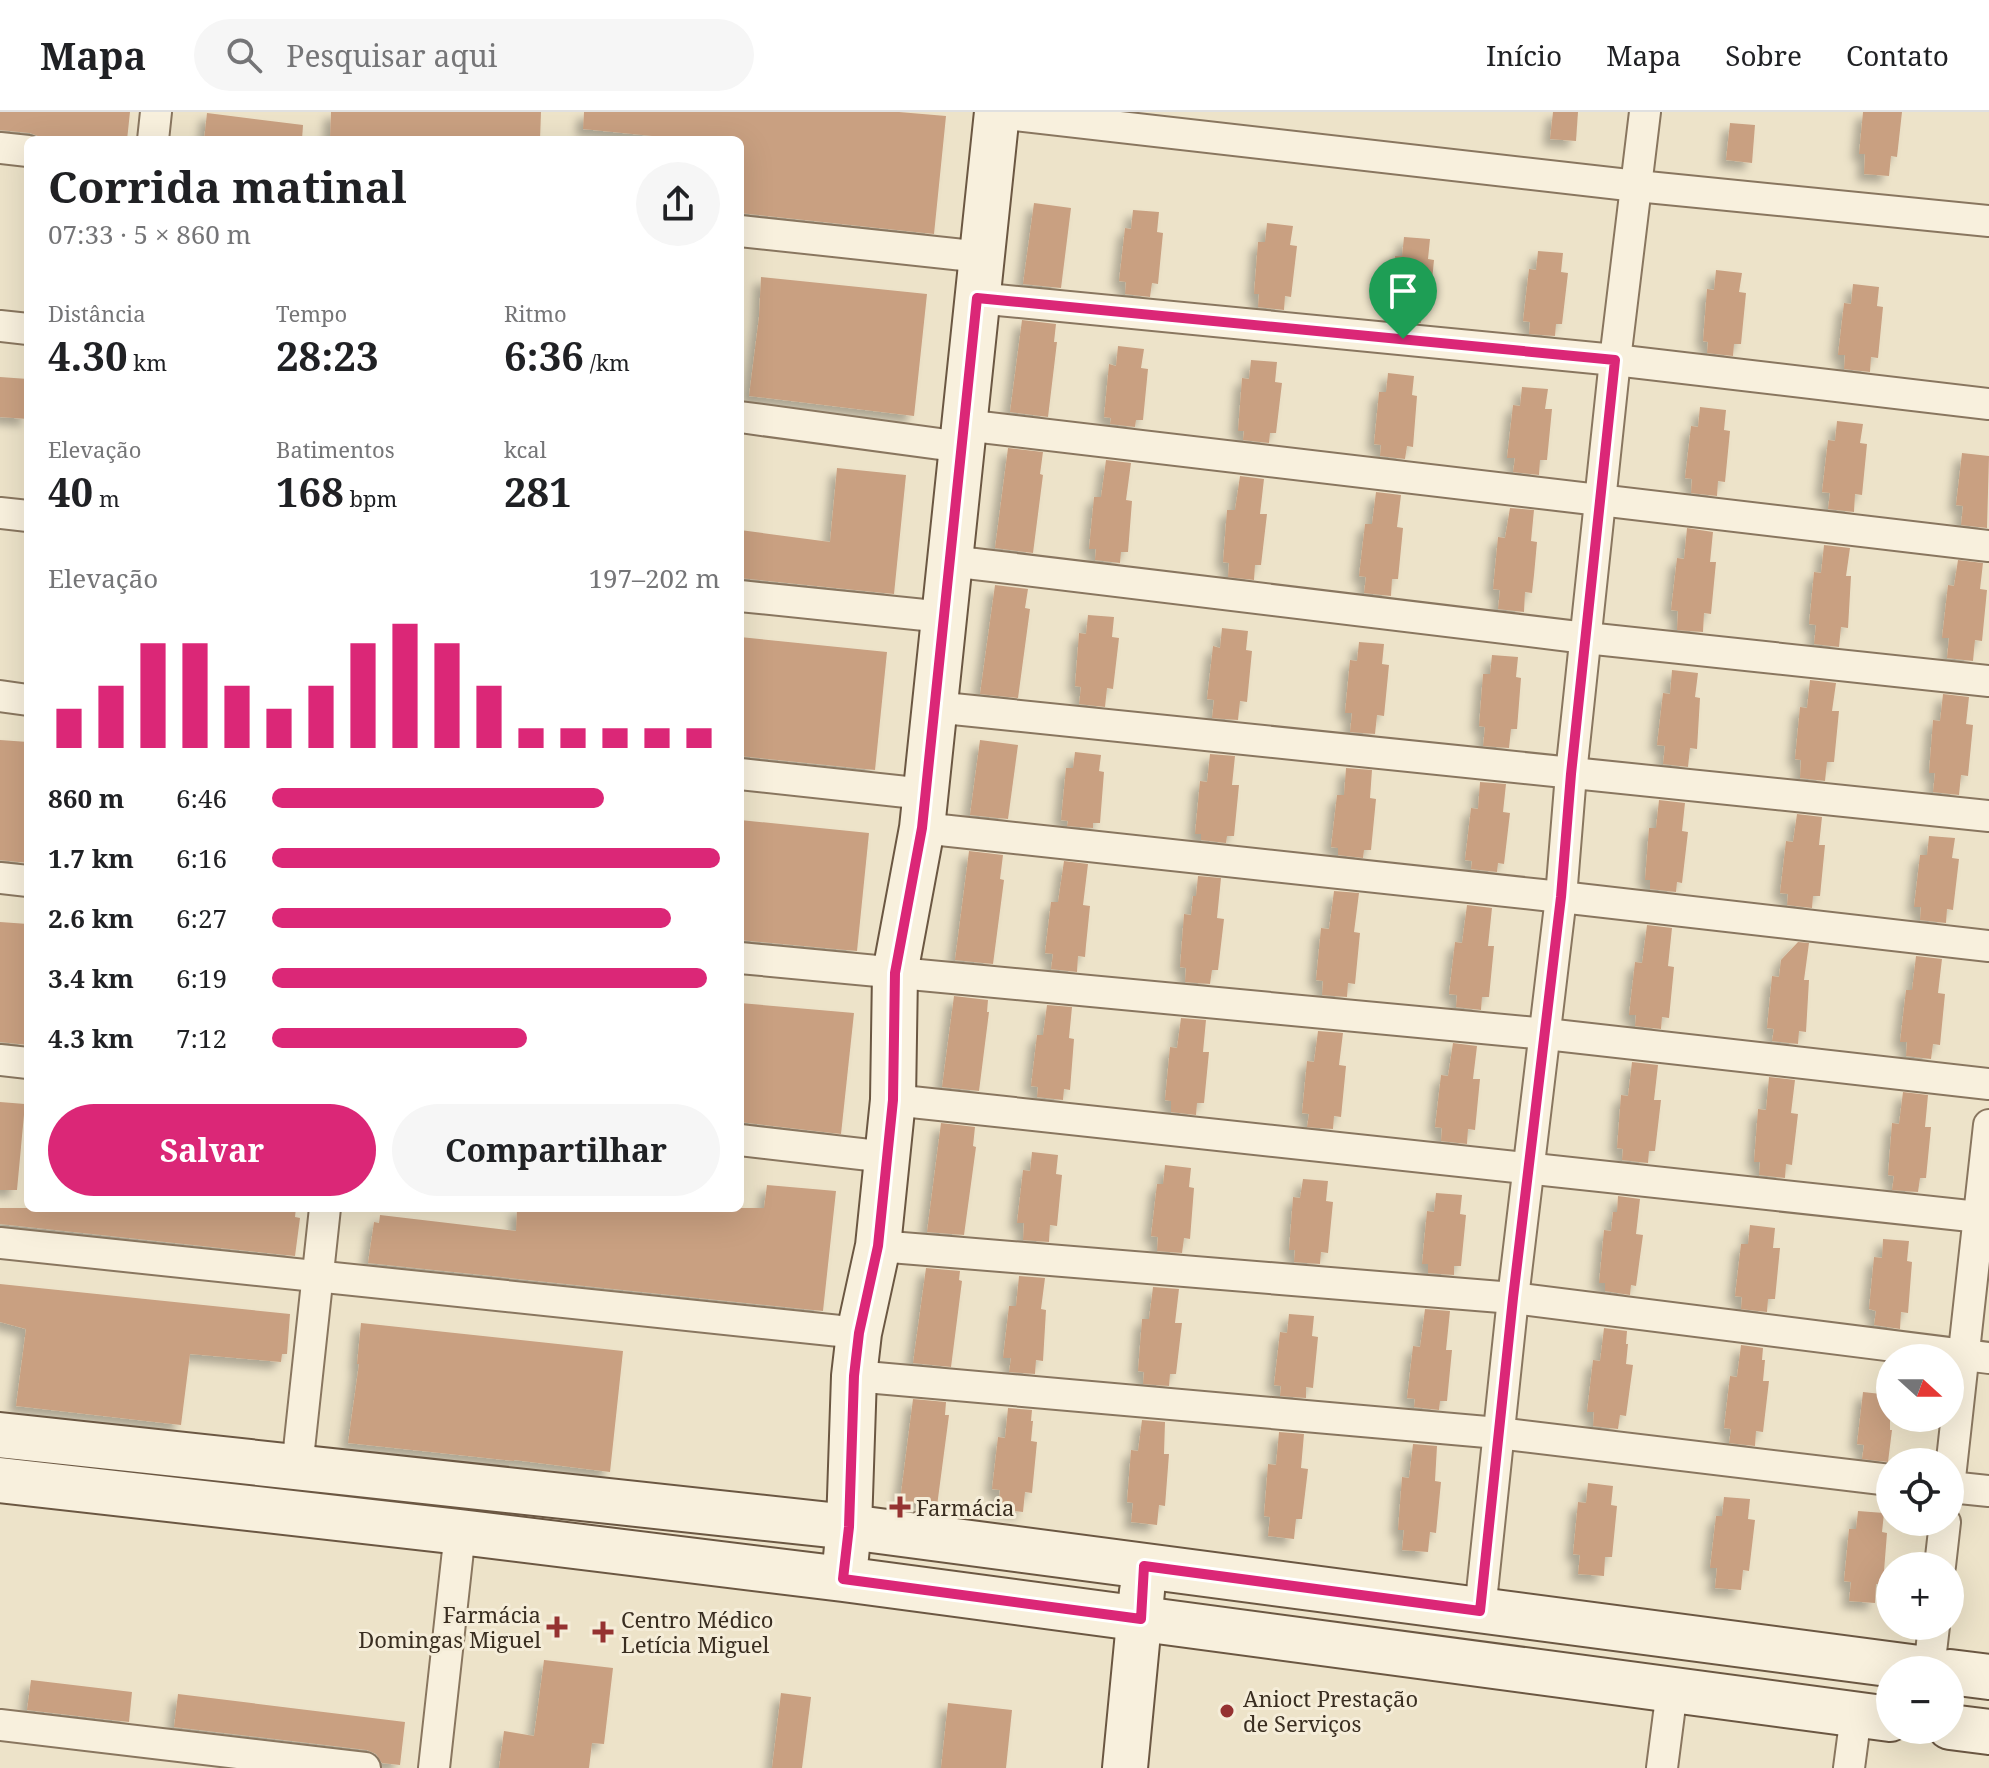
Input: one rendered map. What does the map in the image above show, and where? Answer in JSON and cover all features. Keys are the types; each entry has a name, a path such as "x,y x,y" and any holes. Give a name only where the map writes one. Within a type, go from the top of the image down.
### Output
{"street":[{"path":"153,136 156,112"},
{"path":"843,1579 849,1527 854,1376 859,1333 878,1246 893,1100 895,973 924,811 997,112 1637,186 1989,221"},
{"path":"1480,1611 1513,1298 1561,897 1615,360 1645,112"},
{"path":"0,148 24,151"},
{"path":"744,232 979,278 1615,360 1989,404"},
{"path":"0,326 24,329"},
{"path":"744,417 963,436 1602,500 1989,546"},
{"path":"0,513 24,516"},
{"path":"950,561 1586,638 1989,681"},
{"path":"744,596 944,617"},
{"path":"0,696 24,699"},
{"path":"934,707 1989,816"},
{"path":"744,775 924,811 1561,897 1989,946"},
{"path":"0,878 24,881"},
{"path":"744,958 1546,1034 1989,1084"},
{"path":"0,1060 24,1063"},
{"path":"893,1100 1984,1218"},
{"path":"1956,1448 1976,1356 1989,1125"},
{"path":"744,1140 887,1157"},
{"path":"297,1468 325,1212"},
{"path":"0,1243 859,1333"},
{"path":"878,1246 1513,1298 1976,1356"},
{"path":"854,1376 1498,1433 1876,1478"},
{"path":"0,1435 849,1527 1876,1663"},
{"path":"0,1480 843,1579 1873,1717 1849,1768"},
{"path":"1964,1488 1989,1491"},
{"path":"434,1768 460,1532"},
{"path":"1125,1768 1144,1566"},
{"path":"1964,1674 1989,1677"},
{"path":"1662,1768 1672,1690"},
{"path":"0,1725 365,1768"},
{"path":"1964,1729 1989,1732"}],"building":[{"path":"0,112 130,112 127,136 38,136 0,130"},
{"path":"331,112 541,112 540,136 330,136"},
{"path":"584,112 899,112 946,116 934,234 744,213 744,136 652,136 583,129"},
{"path":"1553,112 1578,112 1576,141 1550,139"},
{"path":"1863,112 1902,112 1897,157 1891,156 1889,176 1864,174 1865,154 1859,154"},
{"path":"207,113 303,125 302,136 204,136"},
{"path":"1730,123 1755,125 1752,163 1726,160"},
{"path":"1034,203 1071,208 1061,288 1023,284"},
{"path":"1133,210 1159,212 1157,232 1163,233 1158,284 1152,283 1150,297 1125,294 1126,282 1119,281 1125,228 1131,229"},
{"path":"1267,223 1293,226 1290,245 1297,246 1291,297 1285,296 1284,310 1258,307 1259,294 1254,294 1258,242 1265,242"},
{"path":"1404,237 1430,239 1428,259 1434,260 1429,311 1422,310 1421,323 1395,321 1397,308 1389,308 1395,256 1402,256"},
{"path":"1538,251 1563,253 1561,272 1568,273 1562,324 1556,324 1555,336 1529,334 1530,322 1523,321 1529,269 1536,270"},
{"path":"1716,270 1742,273 1739,292 1746,293 1741,344 1734,344 1733,356 1707,353 1708,342 1703,341 1707,289 1714,290"},
{"path":"761,277 927,294 914,416 749,396"},
{"path":"1853,284 1879,287 1877,306 1883,307 1878,358 1871,357 1870,372 1844,369 1845,355 1838,355 1844,303 1851,304"},
{"path":"1022,320 1056,324 1054,342 1057,342 1048,417 1010,412"},
{"path":"1118,346 1144,349 1141,368 1148,369 1143,420 1136,420 1135,427 1110,424 1111,418 1104,417 1109,364 1116,366"},
{"path":"1251,360 1277,362 1275,382 1282,383 1276,433 1270,433 1269,443 1243,440 1244,431 1238,431 1242,378 1249,379"},
{"path":"1388,373 1414,376 1412,395 1417,396 1413,447 1407,446 1405,459 1380,456 1381,445 1374,444 1379,392 1386,392"},
{"path":"0,377 24,379 24,419 0,417"},
{"path":"1522,387 1548,389 1545,409 1552,409 1547,460 1540,460 1539,475 1513,472 1515,458 1507,458 1513,405 1520,406"},
{"path":"1700,407 1726,410 1724,430 1730,431 1725,482 1718,481 1717,496 1691,493 1692,479 1685,478 1691,426 1698,427"},
{"path":"1837,421 1863,424 1860,443 1867,444 1862,495 1855,494 1854,512 1828,509 1830,493 1822,492 1828,440 1835,441"},
{"path":"1008,448 1043,452 1033,553 995,548"},
{"path":"1962,453 1989,456 1987,528 1961,525 1963,506 1956,505"},
{"path":"1106,460 1131,463 1126,500 1132,501 1128,552 1121,552 1120,563 1095,560 1096,549 1089,549 1094,497 1101,497"},
{"path":"837,468 906,475 894,594 744,578 744,531 830,542"},
{"path":"1240,476 1264,479 1260,514 1267,514 1261,565 1255,565 1254,580 1228,577 1229,563 1223,562 1227,510 1235,510"},
{"path":"1376,492 1401,495 1397,527 1403,528 1398,579 1392,579 1391,596 1364,593 1366,577 1359,576 1365,524 1372,524"},
{"path":"1510,508 1534,510 1531,541 1537,542 1534,575 1532,593 1525,592 1524,612 1498,609 1500,590 1493,589 1498,537 1505,538"},
{"path":"1687,528 1713,532 1710,562 1716,562 1711,614 1704,613 1703,632 1677,630 1678,611 1671,610 1677,558 1684,559"},
{"path":"1824,545 1850,548 1846,576 1851,576 1848,628 1841,627 1839,647 1814,644 1816,625 1809,624 1814,572 1821,573"},
{"path":"1958,560 1983,563 1980,589 1987,590 1982,641 1975,640 1973,661 1947,658 1949,638 1942,638 1948,585 1954,586"},
{"path":"995,585 1028,589 1025,608 1030,609 1018,698 980,694"},
{"path":"1088,615 1114,617 1112,637 1119,638 1113,689 1107,688 1105,707 1079,704 1081,687 1075,686 1079,633 1086,634"},
{"path":"1222,628 1248,631 1246,650 1252,651 1247,702 1240,701 1238,720 1212,718 1214,700 1207,699 1213,646 1220,648"},
{"path":"744,637 887,652 875,770 744,756"},
{"path":"1359,642 1384,644 1382,664 1389,665 1384,716 1377,715 1375,734 1350,732 1352,713 1345,713 1350,660 1357,661"},
{"path":"1492,655 1518,657 1516,677 1521,678 1517,729 1511,729 1509,748 1483,746 1485,727 1479,726 1483,674 1490,674"},
{"path":"1672,670 1698,673 1695,697 1700,698 1697,749 1690,748 1688,767 1663,764 1665,746 1657,745 1663,693 1670,694"},
{"path":"1810,680 1836,683 1832,711 1839,711 1834,762 1827,762 1825,781 1800,778 1801,760 1795,759 1800,707 1807,708"},
{"path":"1943,694 1969,697 1966,724 1973,725 1968,776 1961,775 1959,795 1933,792 1935,773 1929,773 1933,720 1940,721"},
{"path":"0,740 24,742 24,863 0,860"},
{"path":"980,740 1018,745 1008,819 970,815"},
{"path":"1075,752 1101,755 1099,771 1104,772 1100,823 1093,823 1093,828 1067,826 1068,821 1061,820 1066,768 1073,768"},
{"path":"1210,754 1235,756 1232,785 1239,785 1234,836 1227,836 1226,843 1201,840 1201,834 1195,834 1200,781 1207,782"},
{"path":"1346,768 1372,770 1370,798 1376,799 1371,850 1364,850 1363,858 1338,855 1338,848 1331,847 1337,795 1344,795"},
{"path":"1480,782 1506,784 1503,812 1510,813 1504,864 1498,863 1497,872 1471,869 1472,861 1465,860 1471,808 1478,809"},
{"path":"1659,800 1685,803 1682,831 1688,832 1682,883 1677,882 1676,892 1650,889 1650,880 1645,880 1649,828 1656,828"},
{"path":"1797,814 1822,817 1819,845 1825,845 1820,896 1813,896 1812,908 1787,905 1788,894 1780,893 1786,841 1793,842"},
{"path":"744,820 869,833 857,951 744,940"},
{"path":"1929,836 1955,838 1952,858 1959,859 1953,910 1947,909 1946,923 1920,920 1921,907 1914,907 1920,855 1927,855"},
{"path":"969,851 1003,855 1000,879 1004,880 993,964 955,960"},
{"path":"1064,861 1088,864 1083,905 1090,906 1085,957 1078,956 1077,972 1051,969 1053,954 1045,953 1051,902 1058,902"},
{"path":"1198,876 1221,878 1217,918 1224,919 1218,970 1212,970 1210,984 1185,982 1186,968 1180,967 1184,914 1191,915"},
{"path":"1334,891 1359,893 1354,932 1360,933 1355,984 1348,983 1347,997 1322,995 1323,981 1316,980 1321,928 1329,929"},
{"path":"1467,905 1492,908 1488,946 1494,946 1489,997 1482,997 1481,1010 1456,1007 1457,995 1449,994 1455,942 1462,943"},
{"path":"0,922 24,924 24,1045 0,1042"},
{"path":"1647,925 1672,928 1668,966 1674,967 1669,1018 1662,1017 1661,1029 1635,1026 1636,1015 1629,1015 1635,962 1642,963"},
{"path":"1798,942 1809,943 1804,980 1809,980 1806,1032 1799,1031 1798,1044 1772,1041 1774,1029 1767,1028 1772,976 1779,977 1781,960"},
{"path":"1916,956 1942,959 1938,993 1945,994 1940,1045 1933,1044 1931,1059 1906,1056 1907,1042 1900,1042 1906,990 1912,990"},
{"path":"954,996 988,1000 979,1091 942,1087"},
{"path":"744,1003 854,1013 841,1134 744,1122"},
{"path":"1047,1005 1072,1007 1069,1038 1074,1039 1070,1090 1064,1089 1063,1100 1037,1097 1038,1087 1031,1086 1037,1035 1043,1035"},
{"path":"1181,1018 1206,1020 1203,1052 1209,1052 1204,1103 1197,1103 1196,1115 1171,1112 1171,1101 1165,1100 1170,1047 1177,1048"},
{"path":"1318,1031 1343,1033 1339,1065 1346,1066 1341,1117 1334,1116 1333,1129 1307,1127 1309,1114 1302,1113 1307,1061 1314,1062"},
{"path":"1453,1043 1477,1046 1473,1079 1480,1079 1475,1130 1468,1129 1467,1144 1441,1141 1442,1128 1435,1127 1441,1075 1448,1076"},
{"path":"1632,1062 1658,1065 1654,1100 1661,1100 1655,1151 1649,1151 1648,1163 1622,1160 1623,1149 1617,1148 1621,1095 1628,1096"},
{"path":"1769,1077 1795,1080 1791,1113 1798,1114 1792,1165 1786,1164 1785,1178 1759,1175 1760,1162 1754,1162 1758,1109 1766,1110"},
{"path":"1903,1092 1928,1095 1925,1127 1931,1127 1926,1178 1920,1178 1918,1192 1892,1190 1894,1176 1888,1175 1892,1123 1899,1124"},
{"path":"0,1102 24,1104 17,1190 0,1190"},
{"path":"941,1123 975,1127 973,1146 976,1147 964,1235 927,1232"},
{"path":"1032,1152 1058,1155 1056,1174 1062,1175 1057,1226 1050,1225 1049,1242 1023,1240 1024,1223 1017,1223 1023,1170 1030,1171"},
{"path":"1165,1165 1191,1168 1189,1187 1194,1188 1190,1239 1184,1238 1182,1253 1157,1251 1158,1237 1151,1236 1157,1184 1163,1184"},
{"path":"1303,1179 1328,1181 1326,1201 1333,1202 1328,1253 1321,1252 1320,1264 1294,1262 1295,1250 1289,1250 1293,1197 1300,1198"},
{"path":"767,1185 836,1191 823,1311 368,1263 374,1222 379,1223 380,1215 516,1231 517,1212 744,1212 744,1208 764,1208"},
{"path":"1436,1193 1462,1195 1460,1214 1466,1215 1461,1266 1454,1266 1454,1275 1428,1273 1428,1264 1422,1264 1427,1211 1434,1212"},
{"path":"1618,1196 1640,1199 1636,1234 1643,1235 1636,1286 1631,1285 1630,1295 1605,1291 1605,1283 1599,1283 1604,1230 1611,1231"},
{"path":"0,1208 24,1208 24,1212 296,1212 295,1217 300,1218 295,1256 0,1224"},
{"path":"1750,1225 1775,1228 1773,1248 1780,1248 1775,1299 1768,1299 1767,1312 1741,1309 1742,1297 1735,1296 1741,1244 1748,1244"},
{"path":"1883,1239 1909,1241 1907,1261 1912,1262 1908,1313 1901,1312 1900,1329 1874,1325 1876,1311 1869,1309 1874,1257 1882,1258"},
{"path":"926,1268 960,1271 959,1280 962,1281 951,1367 913,1363"},
{"path":"1019,1276 1045,1278 1041,1309 1046,1310 1043,1361 1036,1360 1035,1374 1009,1372 1011,1358 1003,1358 1009,1306 1016,1306"},
{"path":"0,1284 290,1314 287,1354 282,1354 281,1362 190,1354 181,1425 16,1406 26,1329 0,1322"},
{"path":"1153,1287 1179,1289 1175,1323 1182,1323 1176,1374 1170,1374 1169,1386 1143,1384 1144,1372 1138,1371 1142,1319 1149,1319"},
{"path":"1425,1309 1450,1311 1446,1350 1452,1350 1447,1401 1440,1401 1439,1410 1414,1407 1415,1399 1407,1398 1413,1346 1420,1347"},
{"path":"1289,1314 1314,1316 1312,1336 1318,1337 1313,1388 1306,1387 1306,1398 1280,1396 1281,1386 1274,1385 1280,1332 1287,1333"},
{"path":"361,1323 623,1351 610,1472 348,1443 359,1364"},
{"path":"1604,1328 1627,1331 1626,1364 1633,1365 1626,1416 1620,1415 1618,1429 1593,1426 1594,1412 1587,1412 1593,1360 1600,1361"},
{"path":"1741,1345 1763,1348 1763,1381 1769,1381 1763,1432 1756,1431 1755,1446 1729,1443 1731,1429 1724,1428 1730,1376 1737,1377"},
{"path":"1863,1392 1876,1393 1876,1432 1892,1432 1890,1448 1876,1448 1876,1461 1862,1459 1864,1445 1857,1444"},
{"path":"913,1399 946,1402 945,1415 949,1415 937,1506 900,1501"},
{"path":"1008,1408 1032,1410 1031,1441 1037,1442 1032,1493 1025,1492 1023,1512 998,1509 1000,1490 992,1489 998,1437 1005,1438"},
{"path":"1142,1420 1165,1422 1164,1454 1169,1454 1165,1506 1159,1505 1157,1525 1131,1522 1133,1503 1127,1502 1131,1450 1138,1451"},
{"path":"1279,1432 1304,1434 1301,1468 1308,1469 1302,1519 1296,1519 1294,1539 1268,1536 1270,1517 1264,1516 1268,1464 1276,1465"},
{"path":"1413,1444 1437,1446 1435,1481 1441,1482 1436,1533 1430,1532 1428,1552 1402,1550 1404,1530 1398,1530 1402,1477 1409,1478"},
{"path":"1588,1483 1613,1486 1611,1505 1617,1506 1612,1557 1605,1557 1604,1576 1578,1574 1580,1555 1573,1554 1578,1502 1586,1503"},
{"path":"1724,1497 1750,1499 1748,1519 1755,1520 1749,1571 1743,1570 1741,1590 1715,1588 1717,1568 1710,1568 1716,1516 1722,1516"},
{"path":"1858,1511 1876,1512 1876,1536 1887,1536 1886,1552 1876,1552 1875,1603 1849,1601 1851,1582 1844,1581 1849,1529 1856,1529"},
{"path":"544,1660 613,1668 604,1744 592,1743 589,1768 499,1768 504,1731 534,1736"},
{"path":"31,1680 132,1692 129,1722 27,1710"},
{"path":"781,1693 811,1697 802,1768 772,1768"},
{"path":"178,1694 405,1722 400,1765 382,1763 376,1754 367,1750 174,1727"},
{"path":"948,1703 1012,1710 1006,1768 941,1768"}],"place":[{"name":"Farmácia","path":"900,1507"},
{"name":"Farmácia Domingas Miguel","path":"557,1627"},
{"name":"Centro Médico Letícia Miguel","path":"603,1632"},
{"name":"Anioct Prestação de Serviços","path":"1227,1711"}],"route":[{"path":"977,298 1403,339 1615,360 1561,897 1513,1298 1480,1611 1144,1566 1141,1619 843,1579 849,1527 854,1376 859,1333 878,1246 893,1100 895,973 922,828 977,298"}]}
